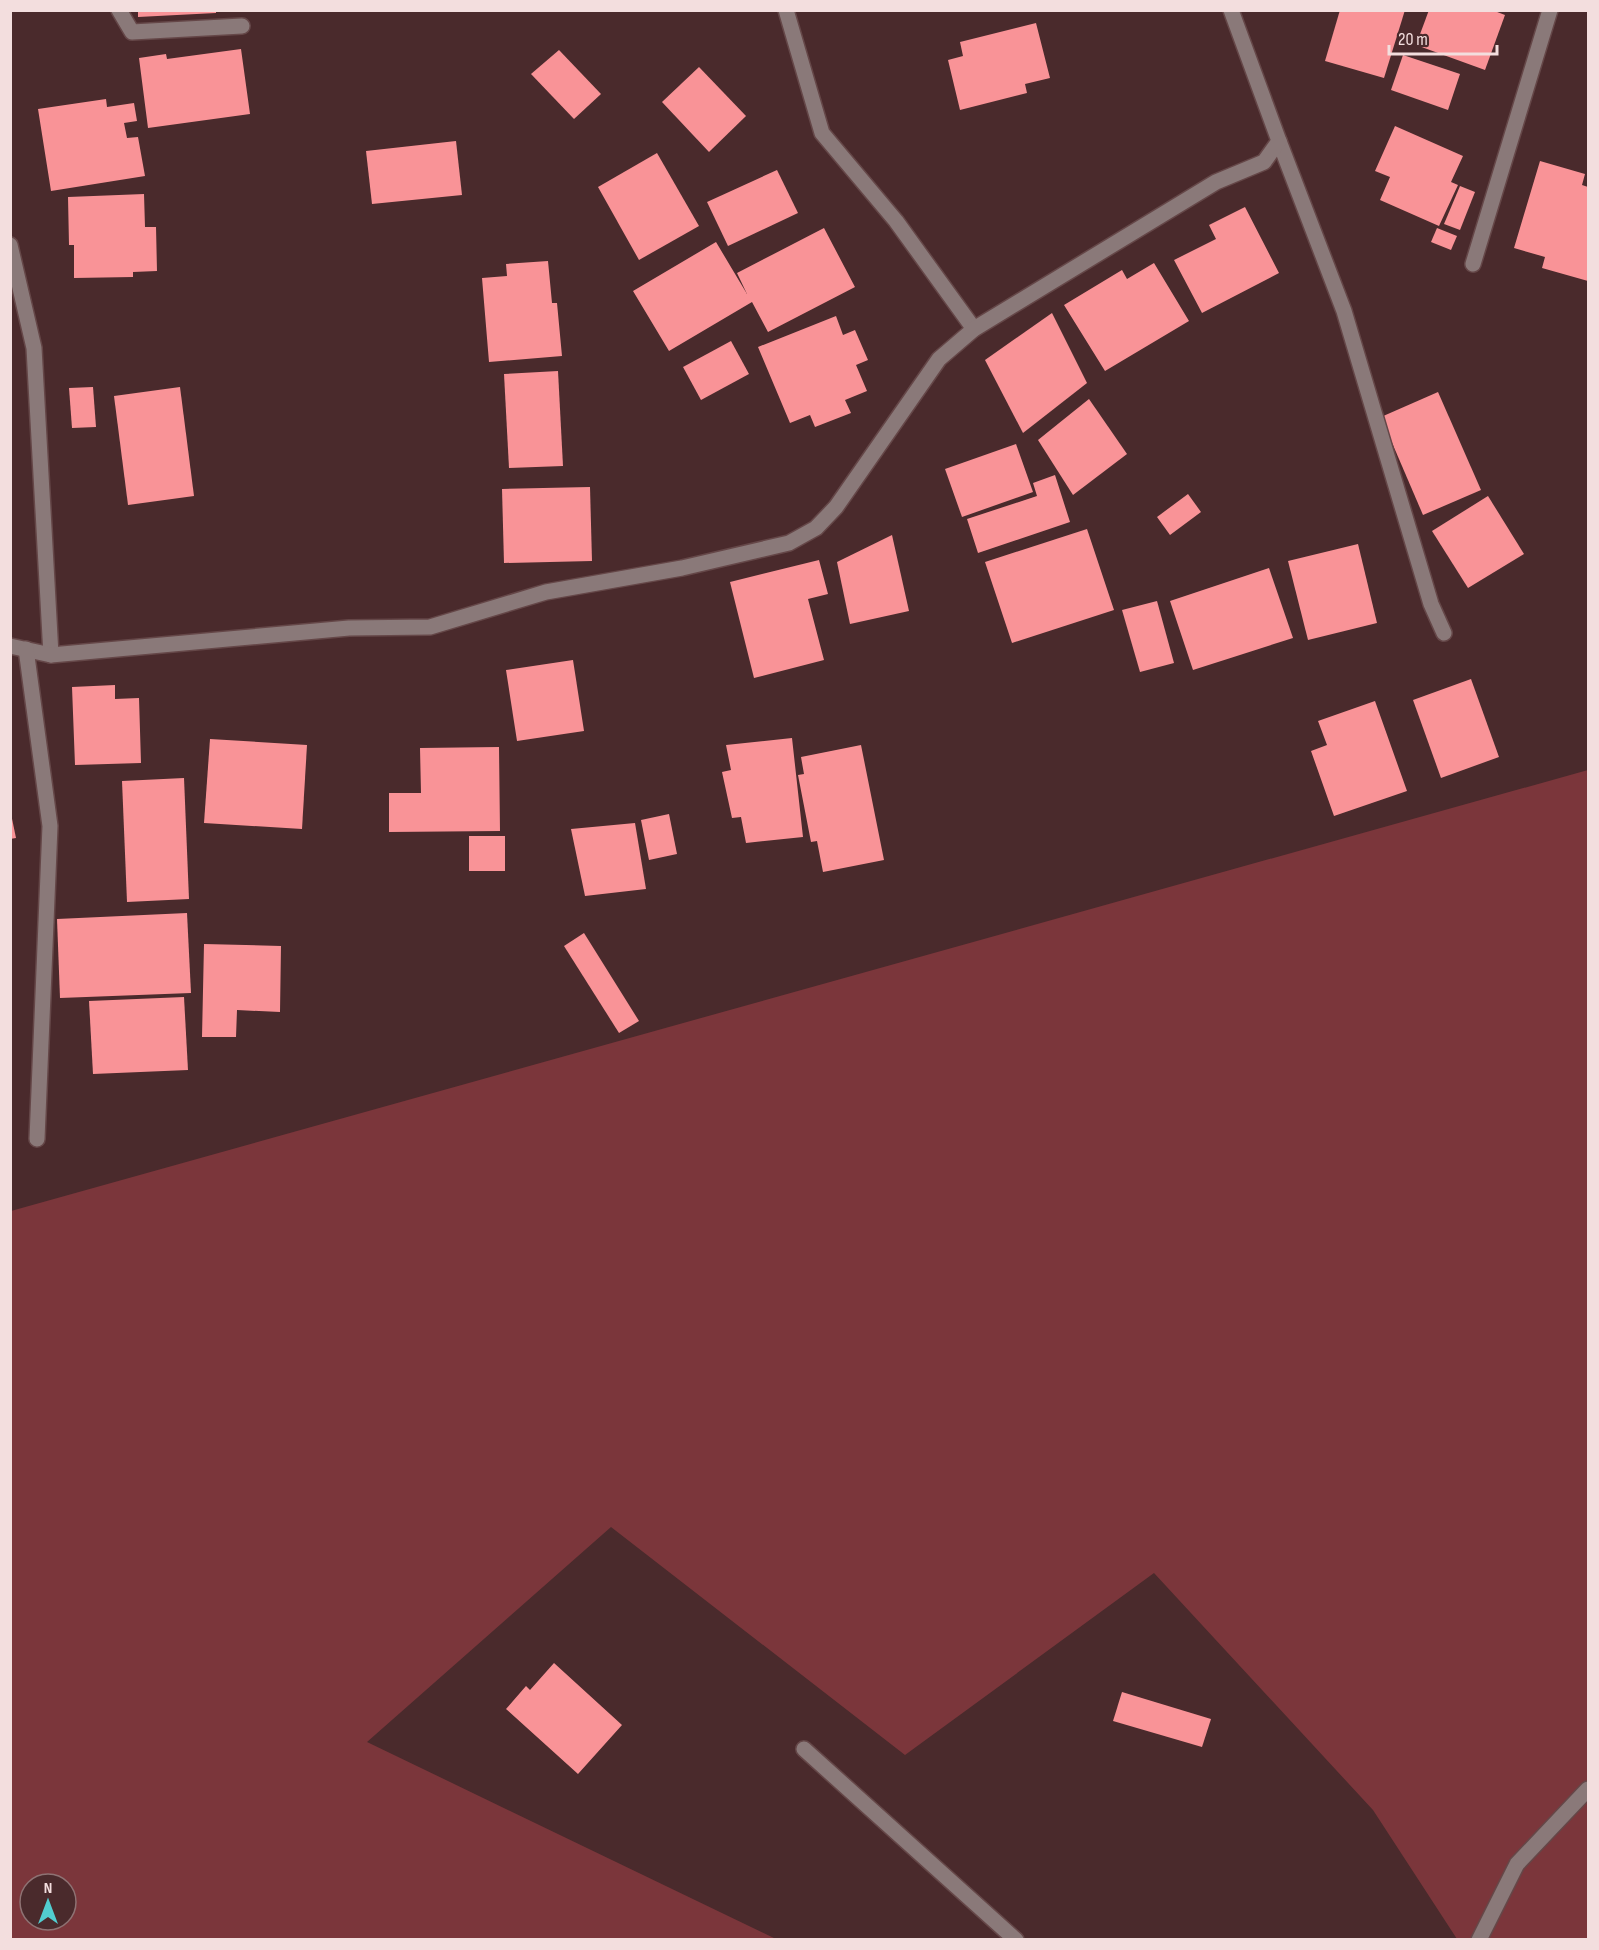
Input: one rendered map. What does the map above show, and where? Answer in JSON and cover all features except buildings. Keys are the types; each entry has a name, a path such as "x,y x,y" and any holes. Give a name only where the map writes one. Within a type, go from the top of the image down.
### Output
{"street":[{"path":"119,10 132,32 242,26"},
{"path":"786,10 822,133 896,221 974,328"},
{"path":"1231,10 1344,310 1431,604 1444,633"},
{"path":"1473,264 1550,10"},
{"path":"10,646 51,655 349,628 430,627 546,592 682,568 789,543 816,528 836,507 939,359 974,328 1216,182 1264,162 1279,141"},
{"path":"10,245 34,348 51,655"},
{"path":"26,649 50,826 37,1139"},
{"path":"804,1749 1016,1940"},
{"path":"1479,1940 1517,1864 1588,1789"}],"shaded area":[{"path":"1588,770 1588,1939 1457,1939 1373,1810 1154,1573 905,1755 611,1527 367,1742 776,1939 11,1940 11,1211"}]}
